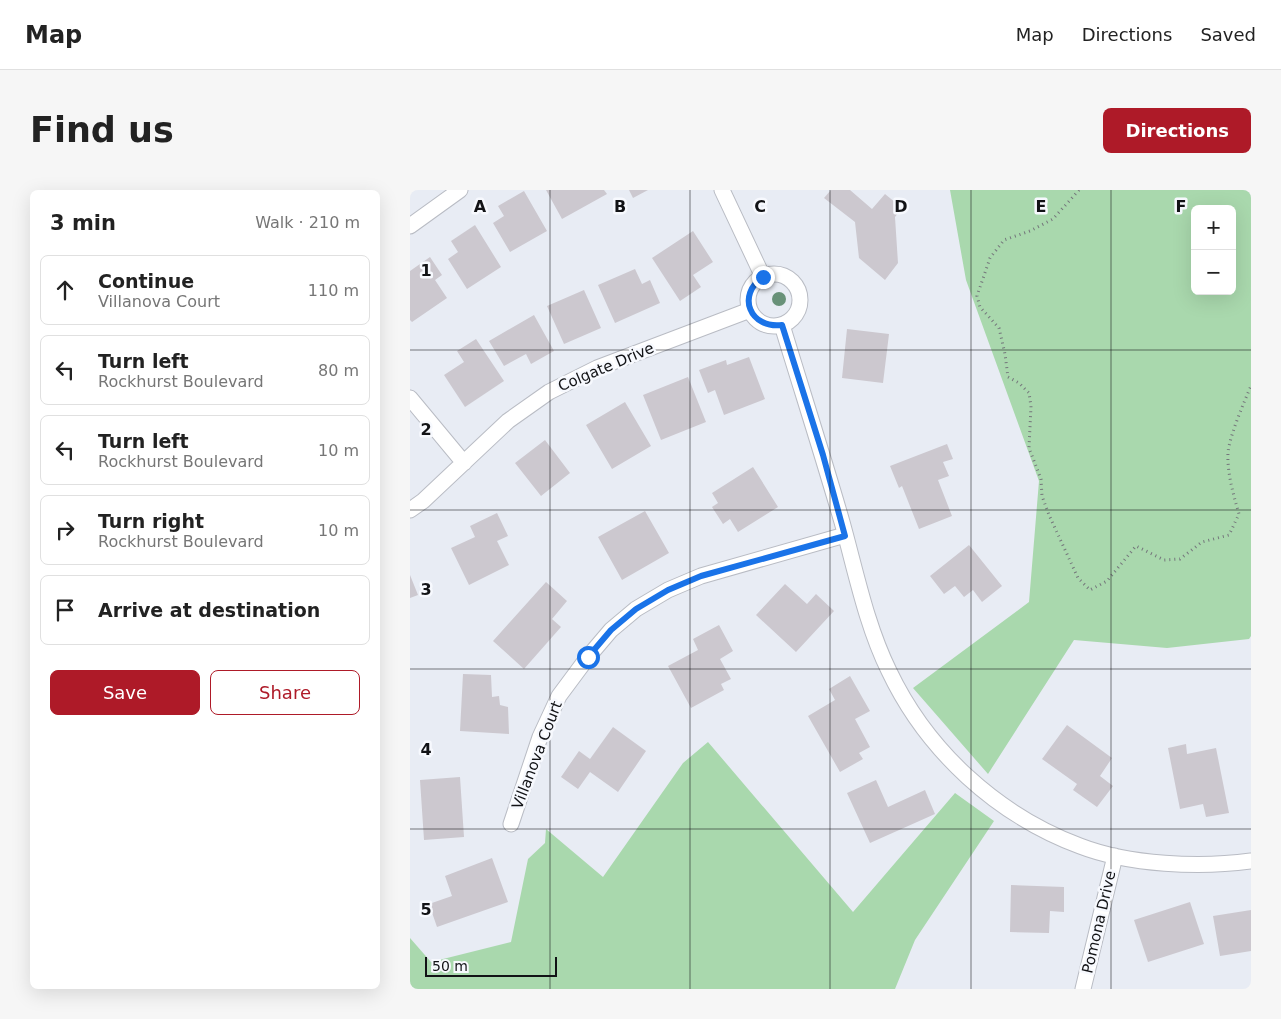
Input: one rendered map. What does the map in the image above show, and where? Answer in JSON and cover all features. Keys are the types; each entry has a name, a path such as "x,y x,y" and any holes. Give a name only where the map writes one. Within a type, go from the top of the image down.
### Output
{"street":[{"path":"410,226 460,190"},
{"path":"722,190 763,277"},
{"path":"780,275 788,278 799,291 799,308 795,316 782,325 767,325 754,317 750,310 748,302 752,287 763,277 780,275"},
{"name":"Colgate Drive","path":"410,510 423,501 508,422 549,392 597,368 750,310"},
{"path":"782,325 823,455 874,636 889,672 909,709 933,742 957,768 984,792 1054,836 1082,847 1134,860 1167,863 1201,865 1251,861"},
{"path":"410,398 464,463"},
{"name":"Villanova Court","path":"511,824 540,737 559,696 611,630 636,609 652,599 701,576 845,536"},
{"name":"Pomona Drive","path":"1083,989 1115,856"}],"path":[{"path":"1079,190 1053,219 1030,232 1004,240 990,258 977,296 980,307 999,328 1008,377 1019,383 1029,393 1031,406 1030,448 1041,480 1042,496 1048,516 1078,578 1090,590 1107,581 1136,546 1164,560 1180,560 1202,542 1229,535 1239,514 1230,477 1228,451 1241,408 1251,386"}],"green space":[{"path":"950,190 1251,190 1251,636 1249,639 1167,648 1074,640 988,774 913,688 1029,602 1039,481 966,280"},
{"path":"708,742 853,912 955,793 994,821 915,940 895,989 410,989 410,938 431,962 511,942 528,859 545,843 546,829 603,877 683,763"}],"building":[{"path":"546,190 604,190 607,194 562,219"},
{"path":"629,190 648,190 633,198"},
{"path":"831,190 850,190 872,209 885,194 902,208 895,217 898,263 885,280 859,258 855,222 824,198"},
{"path":"524,191 547,231 510,252 493,223 504,216 498,206"},
{"path":"475,225 501,267 467,289 448,259 458,252 451,241"},
{"path":"693,231 713,262 693,275 701,287 680,301 652,258"},
{"path":"430,257 442,275 435,280 447,298 412,322 410,320 410,271"},
{"path":"635,269 642,284 650,280 660,303 615,323 598,285"},
{"path":"584,290 601,328 564,344 547,306"},
{"path":"534,315 554,351 531,364 526,354 504,366 489,341"},
{"path":"847,329 889,334 883,383 842,378"},
{"path":"476,339 504,381 465,407 444,375 464,362 457,351"},
{"path":"749,357 765,399 724,415 715,390 708,393 699,370 726,360 727,365"},
{"path":"688,377 706,422 661,440 643,395"},
{"path":"625,402 651,446 612,469 586,425"},
{"path":"545,440 570,473 541,496 515,463"},
{"path":"947,444 953,459 943,462 949,476 938,480 952,516 919,529 902,486 899,488 890,466"},
{"path":"753,467 778,507 738,532 730,519 723,524 712,507 718,503 712,493"},
{"path":"645,511 669,553 622,580 598,537"},
{"path":"497,513 508,536 497,541 509,565 469,585 451,548 475,537 470,526"},
{"path":"969,545 1002,586 982,602 973,590 964,597 955,586 944,594 930,576"},
{"path":"410,575 418,595 410,598"},
{"path":"546,582 567,601 552,619 561,627 524,669 493,641"},
{"path":"785,584 807,604 816,594 834,611 796,652 756,615"},
{"path":"719,625 733,651 720,659 731,679 721,684 724,690 691,708 668,666 698,650 693,639"},
{"path":"463,674 491,675 492,697 499,696 500,705 508,707 509,734 460,731"},
{"path":"850,676 870,711 855,719 870,747 859,753 863,759 840,772 808,716 835,700 829,689"},
{"path":"1067,725 1112,758 1100,776 1113,786 1097,807 1073,790 1077,784 1042,759"},
{"path":"613,727 646,751 618,792 590,772 578,789 561,777 579,751 590,759"},
{"path":"1186,744 1187,754 1216,748 1229,813 1206,817 1203,804 1180,809 1168,748"},
{"path":"460,777 464,837 424,840 420,780"},
{"path":"876,780 888,807 925,790 935,814 870,843 847,793"},
{"path":"492,858 508,902 437,927 429,904 452,896 445,876"},
{"path":"1011,885 1064,887 1064,912 1050,911 1049,933 1010,932"},
{"path":"1190,902 1204,944 1148,962 1134,920"},
{"path":"1251,910 1251,951 1220,956 1213,916"}],"route":[{"path":"588,657 611,630 636,609 668,590 701,576 845,536 823,455 782,325 774,326 760,322 750,310 749,294 752,287 763,277"}]}
